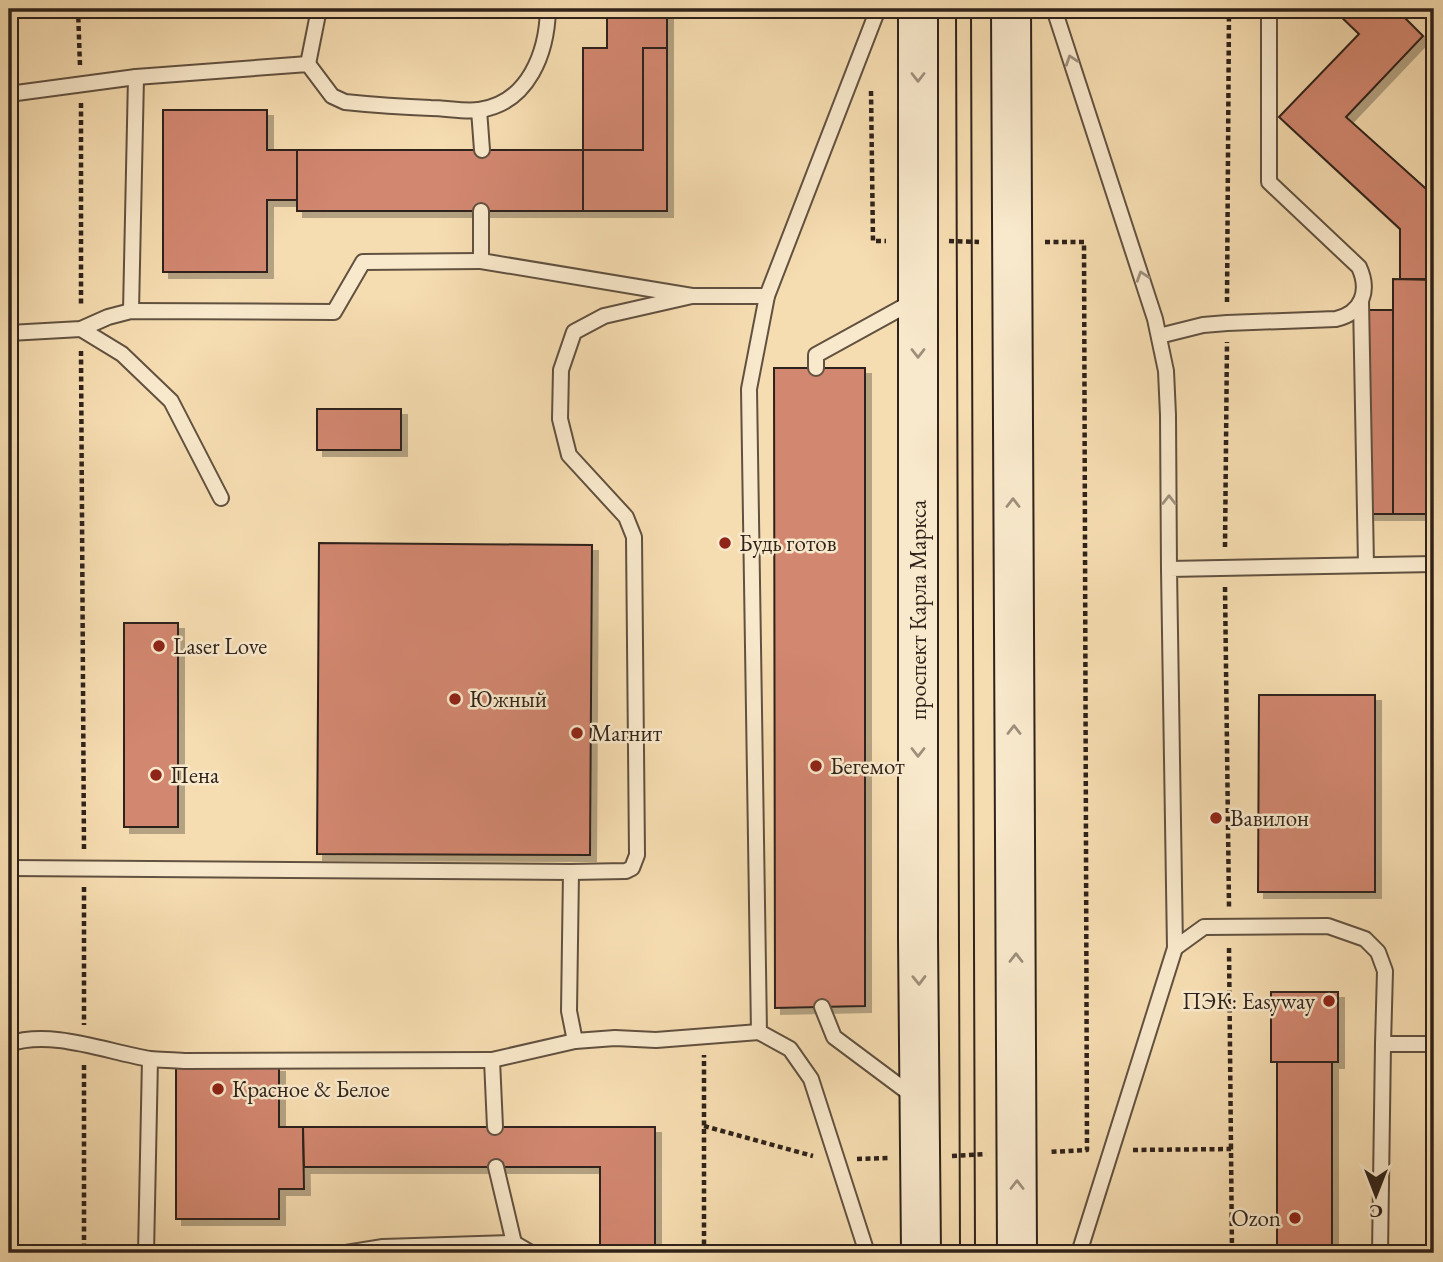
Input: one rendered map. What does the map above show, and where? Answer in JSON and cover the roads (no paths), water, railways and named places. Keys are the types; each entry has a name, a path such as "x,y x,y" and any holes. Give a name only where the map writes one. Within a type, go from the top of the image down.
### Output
{"main road":[{"name":"проспект Карла Маркса","path":"918,9 918,939 921,1253"},
{"path":"1011,9 1017,1253"}],"lane":[{"path":"319,9 308,64 332,96 345,102 479,110 504,102 525,85 539,61 548,9"},
{"path":"759,1032 749,388 767,296 878,9"},
{"path":"1054,9 1156,319 1166,372 1168,415 1175,947 1079,1253"},
{"path":"1269,9 1269,182 1359,267 1364,278 1361,302 1366,565"},
{"path":"9,94 136,77 308,64"},
{"path":"131,311 136,77"},
{"path":"479,110 482,150"},
{"path":"481,211 481,261"},
{"path":"9,333 81,329 108,317 131,311 334,312 363,262 481,261 692,296 767,296"},
{"path":"9,868 571,872 626,871 632,868 637,855 634,537 631,523 569,455 560,419 561,370 573,332 604,316 692,296"},
{"path":"816,368 816,355 918,299"},
{"path":"1159,337 1203,325 1348,317 1361,302"},
{"path":"81,329 122,354 172,401 221,498"},
{"path":"1169,569 1434,564"},
{"path":"571,872 569,1011 575,1041"},
{"path":"1175,947 1204,927 1328,926 1365,939 1378,952 1385,971 1380,1253"},
{"path":"822,1007 834,1037 921,1102"},
{"path":"9,1044 22,1039 46,1039 150,1059 184,1061 492,1060 575,1041 705,1037 759,1032 790,1049 811,1079 867,1253"},
{"path":"1383,1044 1434,1044"},
{"path":"146,1253 150,1059"},
{"path":"492,1060 495,1127"},
{"path":"496,1167 513,1243"},
{"path":"346,1253 383,1247 513,1243 531,1253"}],"tram line":[{"path":"956,9 960,1253"},
{"path":"971,9 975,1253"}],"place":[{"name":"Будь готов","path":"725,543"},
{"name":"Laser Love","path":"159,646"},
{"name":"Южный","path":"455,699"},
{"name":"Магнит","path":"577,733"},
{"name":"Бегемот","path":"816,766"},
{"name":"Пена","path":"156,775"},
{"name":"Вавилон","path":"1216,818"},
{"name":"ПЭК: Easyway","path":"1329,1001"},
{"name":"Красное & Белое","path":"218,1089"},
{"name":"Ozon","path":"1295,1218"}]}
